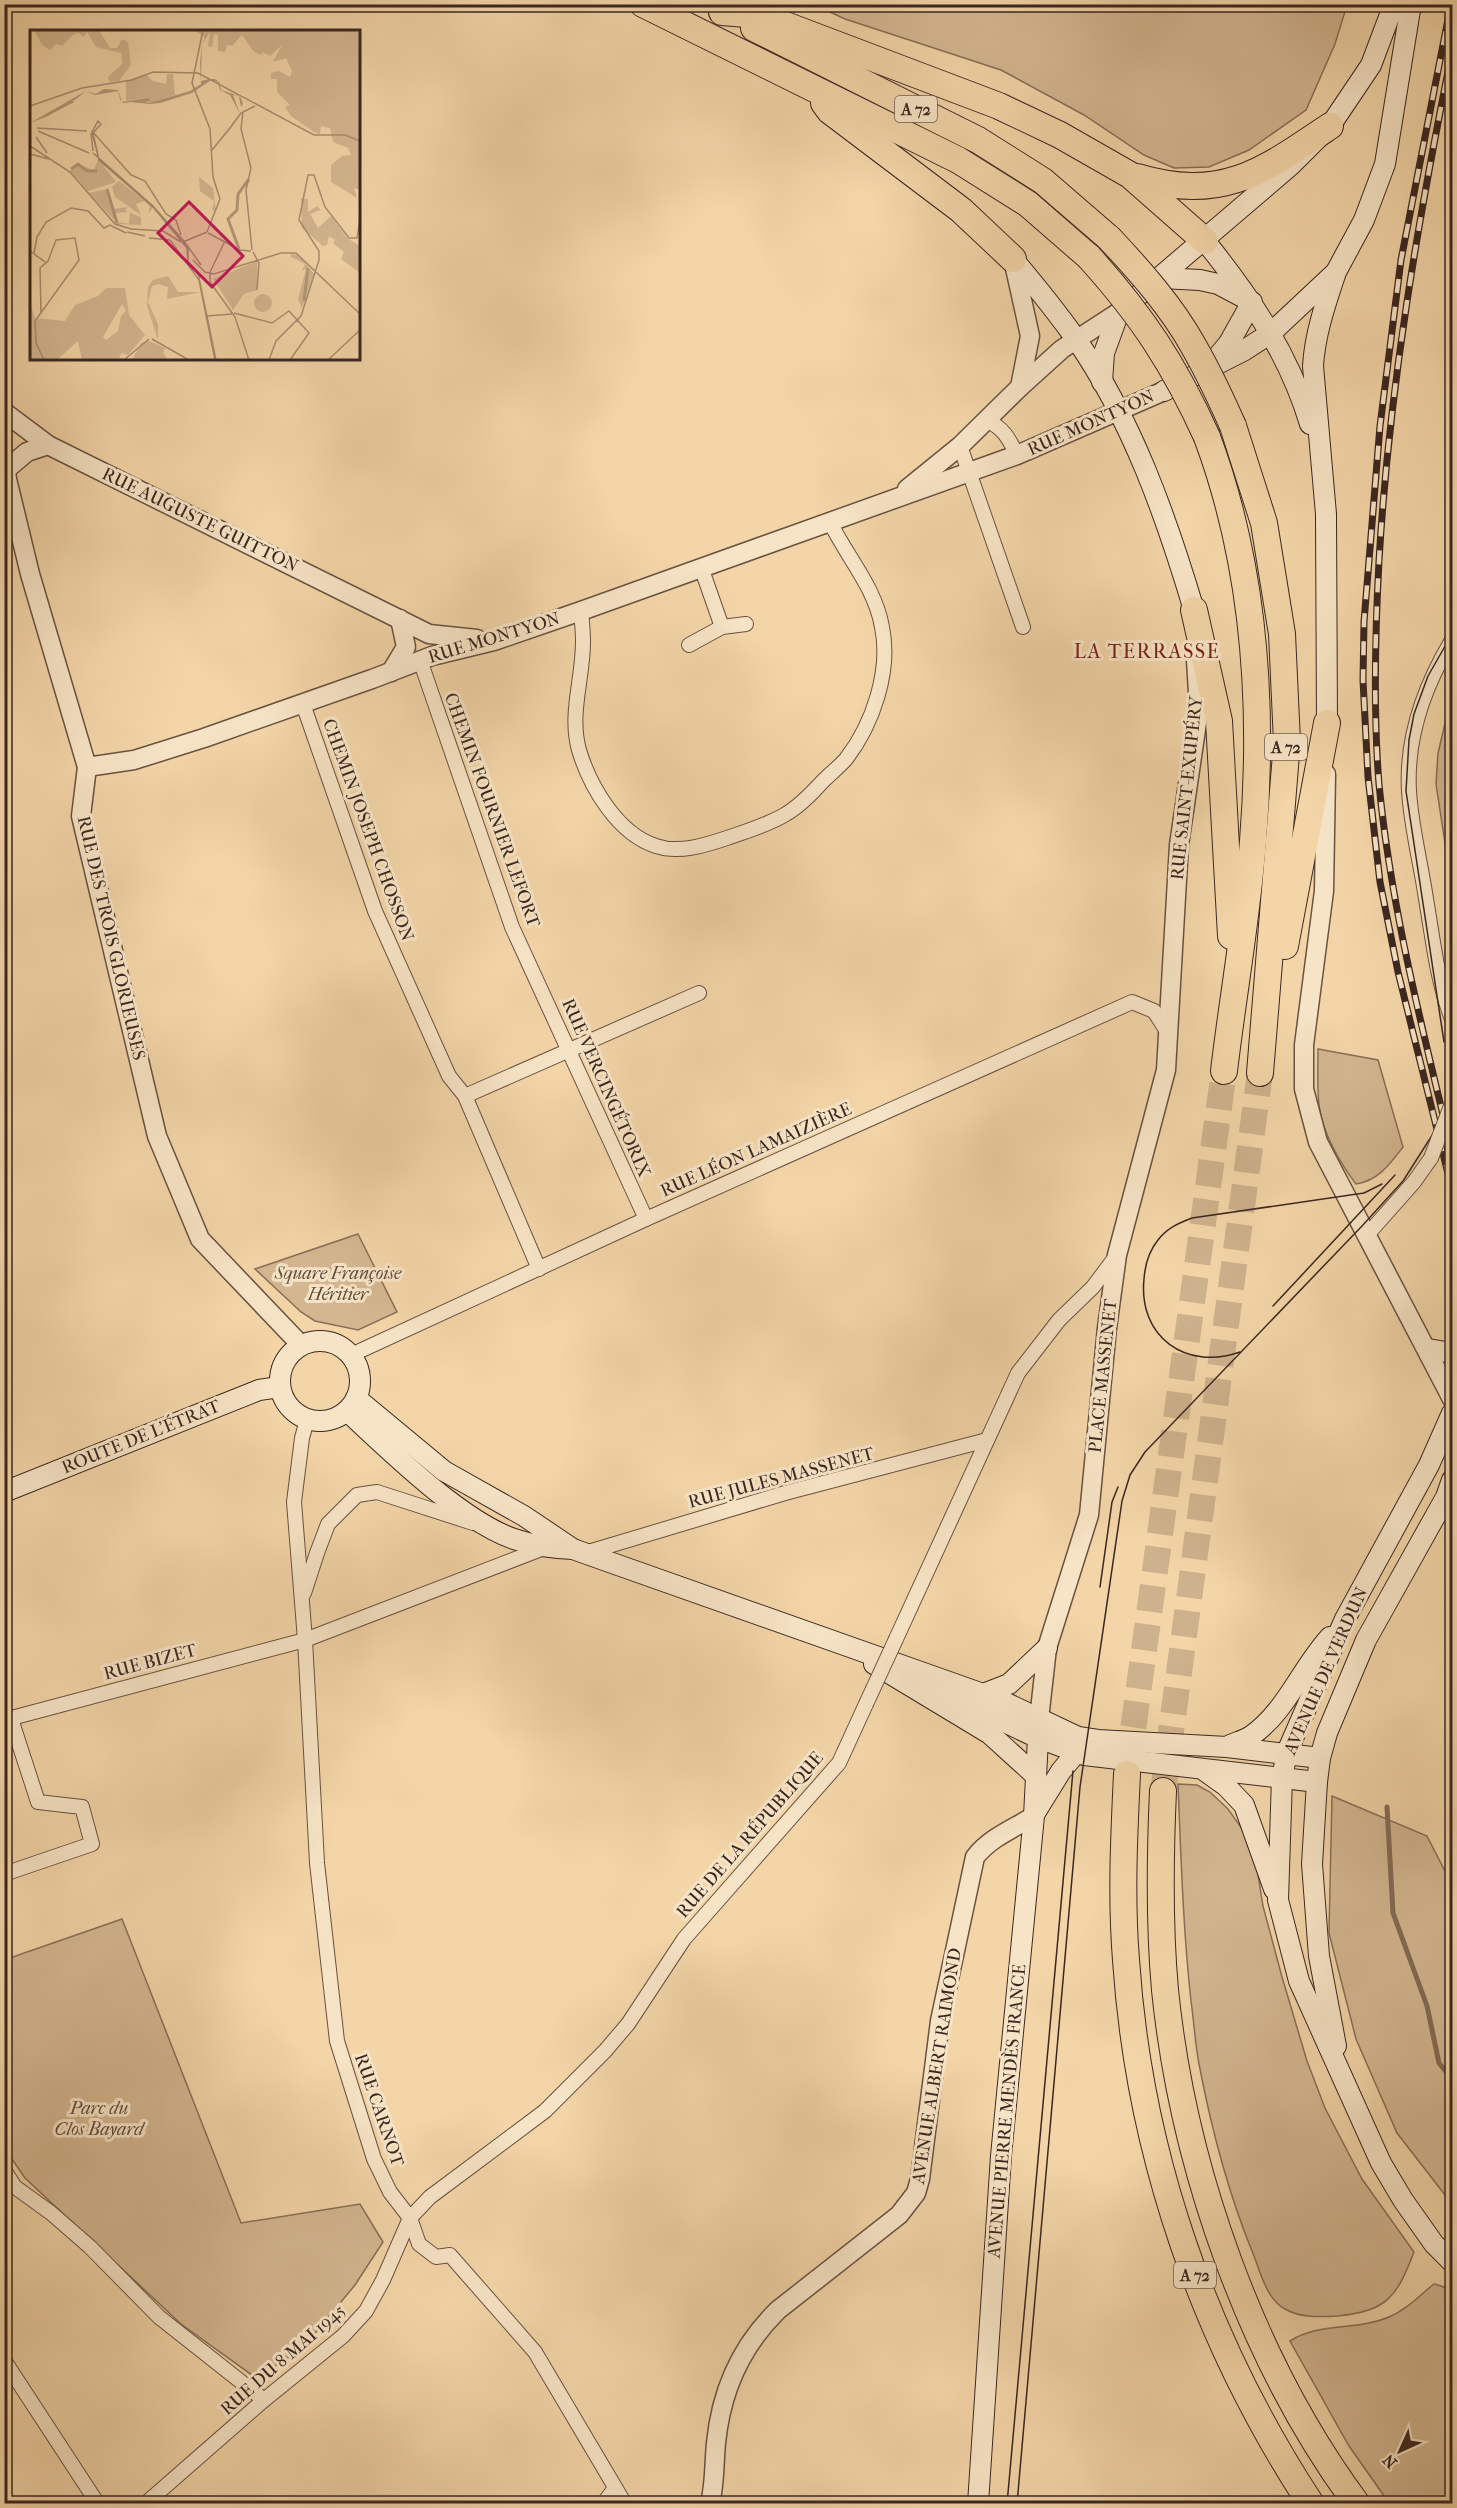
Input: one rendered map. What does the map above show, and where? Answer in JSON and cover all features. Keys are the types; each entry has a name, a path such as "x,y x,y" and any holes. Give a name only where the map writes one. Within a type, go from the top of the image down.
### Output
{"highway":[{"name":"A 72","path":"643,4 958,160 1028,204 1089,257 1115,286 1155,337 1181,382 1207,437 1222,477 1235,529 1253,630 1257,684 1258,745 1253,842 1224,1071"},
{"name":"A 72","path":"714,8 978,140 1043,181 1109,238 1138,269 1193,345 1233,426 1264,523 1282,634 1287,742 1260,1073 1327,723"},
{"path":"714,8 759,15 999,106 1060,135 1130,175 1205,240"},
{"path":"813,88 830,111 962,210 1013,260"},
{"path":"1130,175 1162,184 1186,187 1214,186 1264,169 1330,126"},
{"path":"1194,610 1219,722 1234,990"},
{"name":"A 72","path":"1127,1774 1123,1879 1126,1959 1132,2026 1152,2139 1184,2248 1228,2355 1273,2441 1311,2504"},
{"name":"A 72","path":"1163,1791 1159,1877 1165,1991 1186,2120 1217,2229 1251,2316 1291,2402 1357,2504"}],"main road":[{"path":"1102,382 1104,353 1119,312 1290,166 1330,126 1371,65 1394,4"},
{"path":"1327,723 1326,514 1313,366 1314,348 1336,272 1364,220 1385,164 1412,4"},
{"path":"1205,240 1252,302 1271,333 1297,387 1320,458"},
{"name":"RUE SAINT-EXUPÉRY","path":"1013,260 1076,340 1119,412 1172,536 1194,610"},
{"path":"1164,391 1243,351 1271,333 1336,272"},
{"path":"1161,278 1200,280 1218,284 1252,302"},
{"path":"1208,368 1229,343 1252,302"},
{"path":"319,1340 342,1347 351,1355 360,1377 351,1405 339,1417 328,1421 307,1420 289,1407 279,1388 282,1365 288,1355 301,1345 319,1340"},
{"path":"1428,1348 1452,1353"},
{"name":"ROUTE DE L'ÉTRAT","path":"4,1492 259,1390 279,1388"},
{"path":"351,1405 432,1487 485,1526 512,1539 544,1548 578,1551"},
{"path":"351,1405 444,1471 524,1516 578,1551 983,1694 1076,1753 1096,1758 1317,1782"},
{"name":"AVENUE DE VERDUN","path":"1452,1413 1429,1465 1346,1619 1287,1752 1282,1778 1278,1900 1299,1981 1342,2081 1381,2163 1403,2200 1434,2244 1452,2262"},
{"name":"AVENUE DE VERDUN","path":"1342,2081 1319,1956 1312,1864 1320,1758 1366,1640 1446,1497 1452,1480"},
{"path":"1227,1747 1250,1737 1263,1726 1320,1648 1346,1619"},
{"path":"832,1641 1037,1728 1098,1740 1227,1747 1287,1752 1320,1758"},
{"path":"983,1694 1009,1684 1047,1648"},
{"path":"854,1651 990,1734 1035,1775"},
{"name":"AVENUE PIERRE MENDÈS FRANCE","path":"978,2504 1001,2156 1034,1816 1037,1728"},
{"path":"1034,1816 1061,1771 1076,1753"},
{"path":"1203,1770 1226,1786 1244,1805 1278,1900"}],"street":[{"path":"1013,260 1030,336 1020,387"},
{"name":"RUE MONTYON","path":"898,497 960,446 1062,349 1119,312"},
{"name":"RUE MONTYON","path":"87,766 134,760 303,704 420,660 494,641 581,611 1017,456 1164,391"},
{"name":"RUE AUGUSTE GUITTON","path":"4,412 48,445 429,634 494,641"},
{"name":"RUE MONTYON","path":"986,420 999,426 1006,433 1017,456"},
{"path":"6,462 48,445"},
{"path":"960,446 1023,627"},
{"name":"RUE DES TROIS GLORIEUSES","path":"6,462 7,479 30,574 87,766 81,816 157,1137 201,1239 301,1345"},
{"path":"581,611 584,643 575,722 579,750 591,780 620,822 636,836 656,847 676,849 695,847 747,831 788,813 810,795 846,759 869,720 878,695 883,659 883,627 871,592 830,522"},
{"path":"701,567 722,627"},
{"name":"RUE SAINT-EXUPÉRY","path":"1168,1033 1179,845 1198,709 1194,610"},
{"path":"391,672 406,647 400,619"},
{"path":"689,645 722,627 746,624"},
{"path":"1452,640 1430,683 1416,725 1410,757 1409,792 1438,971 1452,1019"},
{"name":"CHEMIN FOURNIER LEFORT","path":"420,660 512,927 533,971"},
{"name":"CHEMIN JOSEPH CHOSSON","path":"303,704 375,911 449,1076 465,1096 540,1269"},
{"path":"1327,723 1324,891 1304,1044 1304,1089 1318,1142 1428,1348 1452,1399"},
{"name":"RUE VERCINGÉTORIX","path":"533,971 646,1219"},
{"path":"465,1096 699,993"},
{"name":"RUE LÉON LAMAIZIÈRE","path":"351,1355 646,1219 1132,1002 1154,1011 1168,1033"},
{"name":"PLACE MASSENET","path":"1037,1728 1047,1648 1089,1515 1107,1328 1117,1255 1166,1070 1168,1033"},
{"path":"1367,1234 1414,1182 1431,1158 1452,1103"},
{"name":"RUE DE LA RÉPUBLIQUE","path":"410,2218 430,2197 545,2111 605,2051 628,2024 684,1939 838,1763 1018,1373 1059,1320 1093,1287 1117,1255"},
{"name":"RUE CARNOT","path":"307,1420 302,1438 294,1502 305,1640 317,1863 337,2041 374,2159 390,2192 410,2218 419,2244 436,2257 450,2255 535,2352 625,2504"},
{"name":"RUE JULES MASSENET","path":"578,1551 987,1440"},
{"path":"302,1601 316,1553 328,1524 357,1495 377,1492 485,1526"},
{"path":"305,1640 544,1548"},
{"name":"RUE BIZET","path":"8,1719 305,1640"},
{"path":"4,1874 92,1844 82,1807 38,1802 8,1719"},
{"name":"AVENUE ALBERT RAIMOND","path":"710,2504 715,2482 716,2443 721,2410 734,2370 751,2340 778,2310 899,2215 916,2193 920,2179 940,2022 975,1857 994,1837 1034,1816"},
{"path":"4,2170 15,2187 51,2213 90,2247 159,2317 264,2400"},
{"name":"RUE DU 8 MAI 1945","path":"145,2504 264,2400 343,2336 366,2311 383,2280 410,2218"},
{"path":"4,2360 98,2504"},
{"name":"AVENUE ALBERT RAIMOND","path":"715,2482 722,2504"},
{"path":"603,2504 615,2488"}],"green space":[{"path":"815,5 1347,5 1335,44 1306,110 1249,150 1209,167 1174,168 1144,155 1084,115 1001,70 845,19"},
{"path":"1452,694 1452,889 1436,784 1438,753"},
{"path":"1318,1049 1378,1060 1403,1147 1383,1171 1364,1182 1356,1184 1350,1176 1338,1157 1324,1126 1318,1098"},
{"name":"Square Françoise Héritier","path":"358,1234 397,1312 358,1330 315,1321 301,1312 255,1269"},
{"path":"1178,1784 1197,1785 1210,1792 1228,1809 1245,1833 1255,1856 1263,1906 1282,1977 1307,2061 1325,2108 1362,2179 1414,2252 1396,2290 1380,2305 1369,2310 1355,2314 1318,2317 1297,2314 1285,2309 1268,2291 1243,2229 1215,2135 1198,2056 1186,1947"},
{"path":"1332,1796 1427,1836 1452,1885 1452,2204 1397,2133 1356,2039 1329,1933"},
{"name":"Parc du Clos Bayard","path":"122,1919 241,2223 360,2204 383,2242 355,2285 302,2349 256,2378 181,2324 25,2178 5,2149 4,1960"},
{"path":"1434,2284 1444,2287 1452,2295 1452,2503 1389,2503 1349,2446 1290,2341 1313,2331 1364,2324 1389,2317 1407,2307"}],"waterway":[{"path":"1387,1807 1393,1913 1427,2006 1439,2063 1452,2079"}],"tunnel":[{"path":"1128,1766 1224,1071"},
{"path":"1163,1791 1260,1073"}],"tram line":[{"path":"1444,1042 1406,791 1409,740 1414,714 1428,676 1452,634"},
{"path":"1017,2504 1080,1787 1122,1501 1130,1475 1145,1452 1403,1181 1438,1126 1449,1098 1452,1071"},
{"path":"1273,1306 1395,1175"},
{"path":"1240,1352 1220,1357 1201,1357 1184,1353 1158,1333 1149,1318 1144,1300 1144,1279 1150,1253 1165,1232 1192,1218 1364,1193 1382,1184"},
{"path":"1100,1587 1112,1502 1118,1487"},
{"path":"1007,2504 1073,1771"}],"railway":[{"path":"1451,4 1401,260 1380,426 1364,622 1363,680 1368,777 1380,882 1398,972 1452,1190"},
{"path":"1452,52 1406,305 1390,433 1378,589 1375,672 1379,784 1391,877 1409,969 1452,1152"}],"district":[{"name":"LA TERRASSE","path":"1147,651"}]}
